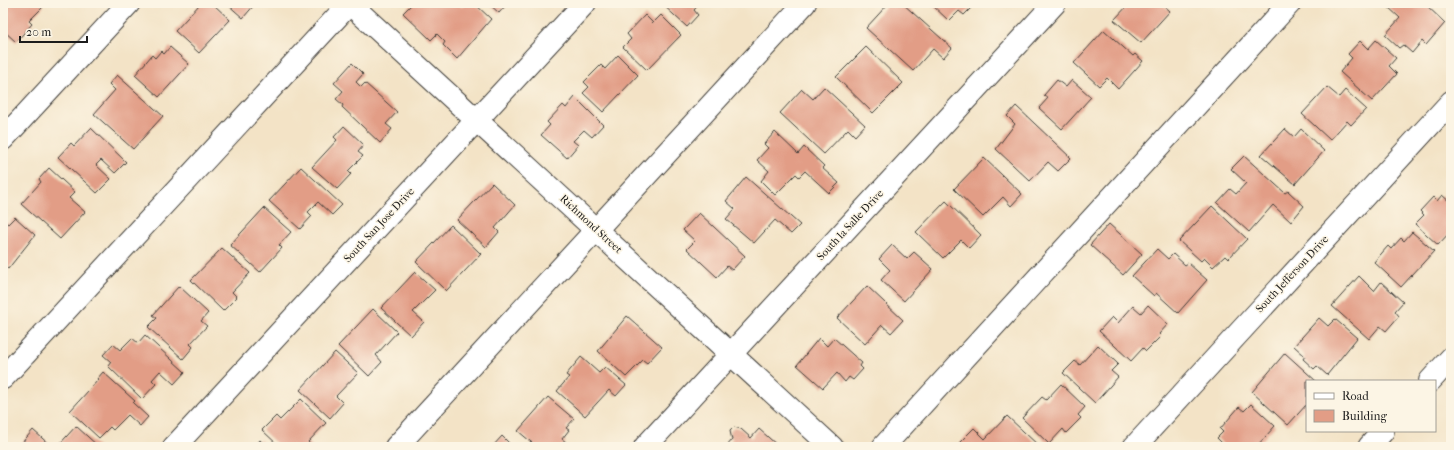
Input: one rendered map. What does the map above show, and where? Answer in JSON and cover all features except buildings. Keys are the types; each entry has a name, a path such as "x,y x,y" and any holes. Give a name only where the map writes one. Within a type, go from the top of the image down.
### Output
{"street":[{"path":"3,139 129,3"},
{"path":"3,378 349,3"},
{"name":"Richmond Street","path":"349,3 478,119 832,447"},
{"name":"South San Jose Drive","path":"174,447 585,3"},
{"path":"396,447 596,228 805,3"},
{"name":"South la Salle Drive","path":"645,447 1055,3"},
{"path":"882,447 1290,3"},
{"name":"South Jefferson Drive","path":"1134,447 1451,102"},
{"path":"1431,380 1451,358"},
{"path":"1369,447 1383,432"}]}
